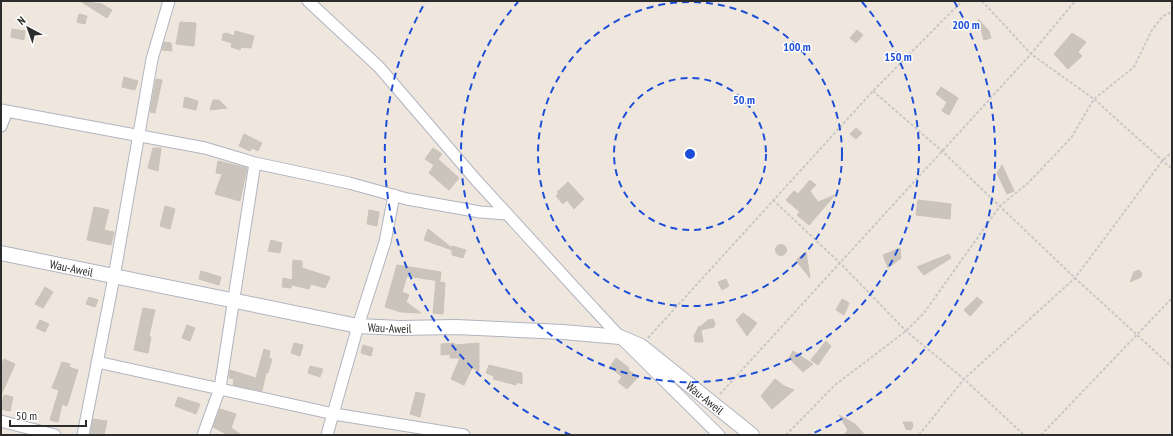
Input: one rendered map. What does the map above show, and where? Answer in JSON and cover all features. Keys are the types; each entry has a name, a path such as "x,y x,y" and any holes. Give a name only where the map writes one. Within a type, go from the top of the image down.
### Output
{"street":[{"path":"83,435 114,277 152,59 169,1"},
{"path":"308,1 379,67 507,214 620,338 719,435"},
{"path":"1,126 4,110 138,134 205,148 255,163 350,183 394,195 480,212 507,214"},
{"path":"202,435 220,388 255,163"},
{"path":"327,435 358,326 385,242 394,195"},
{"name":"Wau-Aweil","path":"1,253 358,326 400,328 456,326 563,332 620,338 641,346 752,435"},
{"path":"97,362 334,414 464,435"},
{"path":"1,421 55,435"}],"path":[{"path":"641,346 873,91 962,1"},
{"path":"982,1 1031,54 1094,99 1172,169"},
{"path":"713,403 1031,54 1075,1"},
{"path":"786,435 835,384 906,331 924,313 1000,206 1028,183 1071,138 1094,99 1134,67 1152,30 1163,16 1172,12"},
{"path":"873,91 942,151 1075,278 1138,334 1172,367"},
{"path":"919,435 964,379 1075,278 1163,160 1172,152"},
{"path":"773,200 841,264 906,331 964,379 1024,435"},
{"path":"1041,435 1172,298"}],"building":[{"path":"80,1 102,4 112,10 107,18"},
{"path":"79,14 87,16 85,24 77,22"},
{"path":"978,19 989,31 991,38 984,40"},
{"path":"180,22 196,23 194,46 176,44"},
{"path":"12,29 25,31 24,40 11,37"},
{"path":"857,30 863,35 856,43 850,38"},
{"path":"235,31 254,36 251,48 241,47 240,50 231,47 232,43 222,40 223,34 226,33 234,36"},
{"path":"1072,33 1086,42 1078,52 1082,56 1068,69 1054,54"},
{"path":"164,42 171,43 172,51 162,50"},
{"path":"124,77 138,81 135,90 122,87"},
{"path":"156,79 162,80 155,113 150,112"},
{"path":"941,87 958,98 949,115 942,111 947,102 936,94"},
{"path":"185,97 198,101 196,110 183,107"},
{"path":"213,100 219,100 227,108 210,110"},
{"path":"856,128 862,133 856,139 850,134"},
{"path":"244,134 262,143 258,151 252,148 250,151 239,146"},
{"path":"153,148 161,148 158,171 148,168"},
{"path":"433,148 442,154 438,159 459,178 449,190 429,173 434,165 425,159"},
{"path":"218,161 247,168 240,201 215,194 222,174 216,173"},
{"path":"1002,165 1014,191 1007,194 997,173"},
{"path":"810,180 816,185 810,191 818,202 835,195 809,225 797,215 800,212 786,200 794,191 798,194"},
{"path":"568,182 584,199 574,209 567,200 563,204 556,196 559,193 557,192"},
{"path":"918,200 951,204 950,219 916,215"},
{"path":"165,206 175,209 170,229 160,226"},
{"path":"94,207 109,210 104,230 114,232 111,245 87,240"},
{"path":"369,210 379,212 377,226 367,224"},
{"path":"428,229 452,248 452,246 466,250 463,258 452,255 452,250 424,240"},
{"path":"271,240 282,243 280,253 268,251"},
{"path":"779,245 783,245 785,246 785,254 779,255 776,252 776,248"},
{"path":"900,248 901,258 888,268 883,255"},
{"path":"806,252 810,278 798,263 797,259"},
{"path":"949,254 951,258 924,275 917,267"},
{"path":"293,260 302,261 302,268 330,277 325,288 311,284 309,289 292,285"},
{"path":"397,265 441,272 440,281 407,276 402,292 409,295 406,302 421,313 401,312 385,307"},
{"path":"1139,270 1142,273 1141,277 1130,282 1134,272"},
{"path":"201,271 221,277 219,285 199,279"},
{"path":"283,278 292,280 291,288 282,287"},
{"path":"726,279 729,286 722,290 718,282"},
{"path":"436,281 445,283 443,314 433,313"},
{"path":"45,287 53,292 43,308 35,304"},
{"path":"89,297 98,300 95,307 86,304"},
{"path":"977,297 983,302 970,316 964,310"},
{"path":"842,299 849,303 844,315 836,310"},
{"path":"143,308 155,310 149,336 151,337 148,353 134,350"},
{"path":"743,313 757,323 747,336 736,320"},
{"path":"713,319 715,323 714,327 701,330 703,342 695,342 694,336 699,326 700,327 708,320"},
{"path":"40,320 49,324 45,332 36,328"},
{"path":"187,325 195,328 190,341 182,338"},
{"path":"826,341 831,346 818,365 811,360"},
{"path":"294,343 303,345 300,356 291,353"},
{"path":"454,343 455,345 479,343 479,371 472,368 464,385 451,379 460,358 450,358 450,354 441,355 441,344"},
{"path":"363,345 373,348 371,356 361,353"},
{"path":"264,349 270,351 269,358 272,359 268,373 266,373 262,391 233,385 234,379 229,378 230,370 256,378"},
{"path":"793,351 813,364 803,372 789,358"},
{"path":"616,358 629,368 628,370 638,377 627,389 618,382 622,377 610,367"},
{"path":"4,359 15,364 1,395 1,365"},
{"path":"62,362 70,364 69,367 78,370 67,406 62,404 58,422 50,420 59,390 52,388"},
{"path":"489,365 522,373 522,384 517,382 516,385 493,379 494,376 486,373"},
{"path":"310,366 323,369 320,377 308,373"},
{"path":"775,379 784,386 794,390 772,409 761,396"},
{"path":"416,392 425,394 420,417 410,414"},
{"path":"4,395 13,397 10,411 1,409"},
{"path":"178,397 200,404 196,414 175,406"},
{"path":"220,409 236,414 231,428 242,435 228,435 213,427"},
{"path":"839,415 855,424 865,435 844,435 848,430"},
{"path":"93,419 107,421 104,435 90,435"},
{"path":"903,422 912,422 913,426 911,430 906,429"}]}
